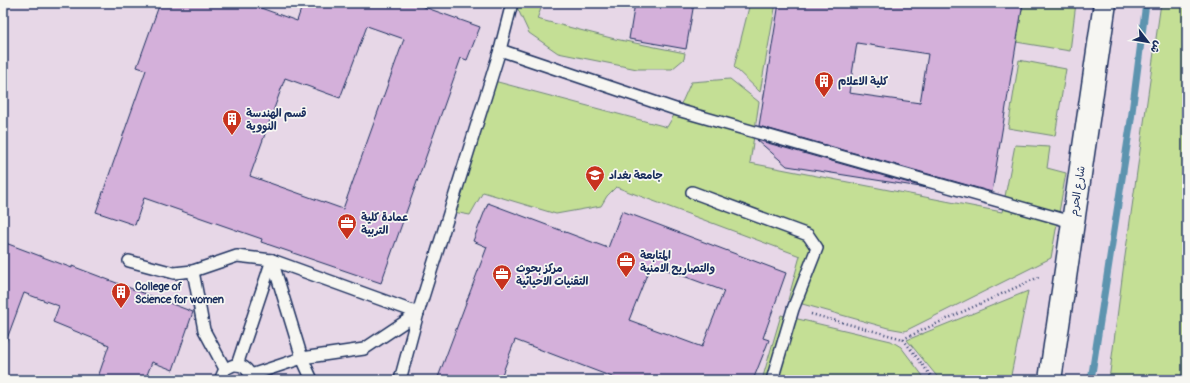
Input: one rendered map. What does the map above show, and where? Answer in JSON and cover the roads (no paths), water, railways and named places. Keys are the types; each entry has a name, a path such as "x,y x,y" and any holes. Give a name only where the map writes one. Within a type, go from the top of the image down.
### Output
{"street":[{"name":"شارع الحرم","path":"1050,380 1105,3"}],"lane":[{"path":"400,380 418,313 500,50 512,3"},
{"path":"500,50 681,111 1072,222"},
{"path":"692,192 808,235 817,248 793,309 772,380"},
{"path":"129,261 174,273 192,271 237,256 272,260 418,313"},
{"path":"272,260 302,358 312,380"},
{"path":"236,365 272,260"},
{"path":"192,271 204,330 225,369"},
{"path":"221,380 225,369 236,365 245,367 251,377 302,358 364,349 418,313"}],"waterway":[{"path":"1091,380 1131,120 1146,3"}],"place":[{"name":"كلية الاعلام","path":"824,98"},
{"name":"قسم الهندسة النووية","path":"232,136"},
{"name":"جامعة بغداد","path":"595,192"},
{"name":"عمادة كلية التربية","path":"347,240"},
{"name":"المتابعة والتصاريح الامنية","path":"626,278"},
{"name":"مركز بحوث التقنيات الاحيائية","path":"502,291"},
{"name":"College of Science for women","path":"121,309"}]}
